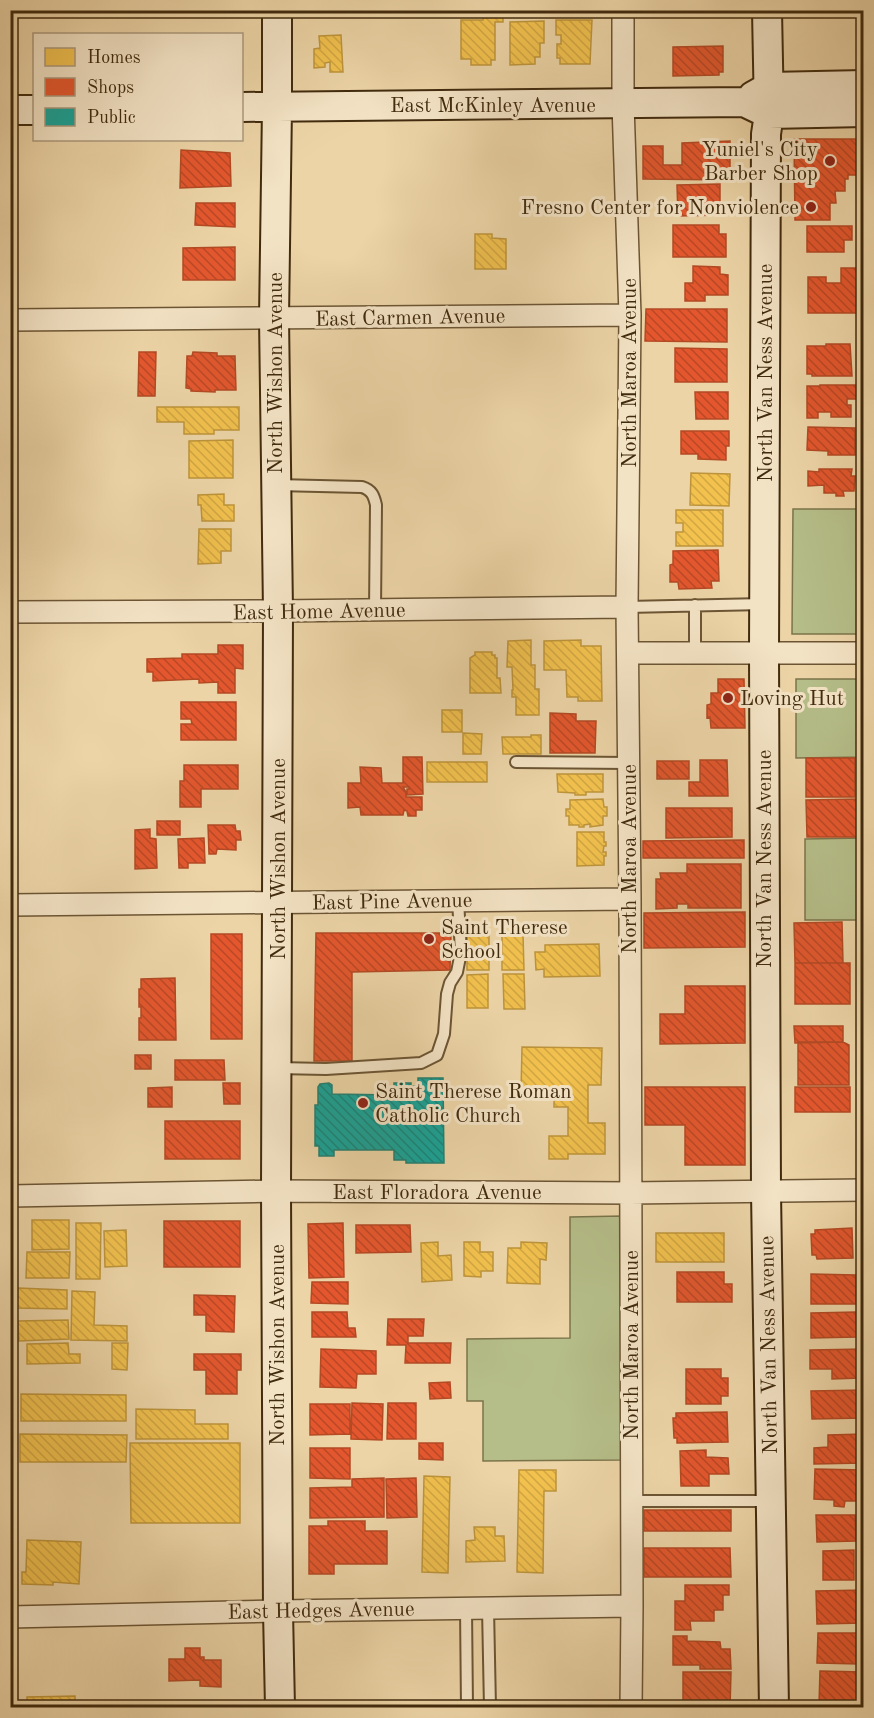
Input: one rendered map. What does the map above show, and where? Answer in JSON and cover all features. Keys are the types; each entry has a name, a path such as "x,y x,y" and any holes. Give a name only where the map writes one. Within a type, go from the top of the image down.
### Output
{"main road":[{"name":"North Wishon Avenue","path":"277,10 274,318 278,611 276,1191 280,1707"},
{"name":"North Van Ness Avenue","path":"767,10 760,101 766,134 764,604 766,1192 774,1707"},
{"name":"East McKinley Avenue","path":"760,101 864,85"},
{"name":"East McKinley Avenue","path":"243,107 760,101 864,112"},
{"path":"10,110 33,110"}],"street":[{"name":"North Maroa Avenue","path":"623,10 623,104 630,315 627,607 632,1606 630,1707"},
{"name":"East Carmen Avenue","path":"10,320 630,315"},
{"name":"East Home Avenue","path":"10,612 627,607"},
{"path":"628,652 864,653"},
{"name":"East Pine Avenue","path":"10,905 630,899"},
{"name":"East Floradora Avenue","path":"10,1196 276,1191 630,1193 864,1190"},
{"name":"East Hedges Avenue","path":"10,1617 632,1606"}],"lane":[{"path":"276,485 362,487 374,495 376,505 375,610"},
{"path":"627,607 764,604"},
{"path":"694,605 695,653"},
{"path":"516,762 629,763"},
{"path":"277,1068 326,1069 421,1063 437,1054 444,1034 447,994 450,983 457,972 460,952 458,900"},
{"path":"631,1501 770,1502"},
{"path":"466,1608 467,1707"},
{"path":"488,1608 490,1707"}],"green space":[{"path":"793,509 863,509 863,634 792,634"},
{"path":"796,679 863,679 863,757 796,758"},
{"path":"863,838 863,920 805,920 805,839"},
{"path":"622,1216 621,1460 483,1461 483,1401 467,1401 467,1339 570,1338 570,1217"}],"building: Homes":[{"path":"483,10 503,10 503,22 495,22 495,60 491,60 491,65 471,65 471,59 461,59 461,20 483,20"},
{"path":"556,20 592,20 590,64 560,64 560,58 557,58 557,44 561,44 561,35 556,35"},
{"path":"544,21 544,43 540,43 540,57 535,57 535,64 510,65 510,22"},
{"path":"341,35 343,72 330,72 330,62 325,63 325,67 314,68 314,49 320,48 319,36"},
{"path":"475,234 492,234 492,238 506,239 506,269 475,269"},
{"path":"157,407 239,407 239,430 214,430 214,434 184,434 184,422 157,422"},
{"path":"233,440 233,478 189,478 189,441"},
{"path":"691,473 730,474 729,506 690,505"},
{"path":"224,494 224,505 234,505 234,521 202,521 198,495"},
{"path":"676,510 723,510 723,546 676,546 676,532 683,532 683,523 676,523"},
{"path":"199,529 231,529 231,551 221,551 221,563 198,564"},
{"path":"531,640 531,665 535,665 535,689 539,689 539,715 516,715 516,697 512,697 512,667 507,667 508,641"},
{"path":"581,640 581,646 601,646 602,701 578,701 578,697 567,697 566,670 544,670 544,641"},
{"path":"475,652 492,652 492,655 497,658 497,678 500,678 501,693 470,693 470,658 475,655"},
{"path":"442,710 462,710 462,732 442,732"},
{"path":"463,733 482,734 481,754 463,754"},
{"path":"531,735 541,735 541,754 503,754 502,737 531,737"},
{"path":"427,762 487,762 487,782 427,782"},
{"path":"557,774 603,774 603,792 586,792 586,795 575,795 575,793 558,792"},
{"path":"603,799 604,807 607,807 607,816 603,816 603,825 590,827 590,824 579,827 579,825 569,825 566,809 570,809 570,800"},
{"path":"577,832 604,832 606,846 603,852 606,852 606,856 604,856 604,865 577,866"},
{"path":"502,934 523,934 524,970 502,970"},
{"path":"467,935 489,935 489,970 467,970"},
{"path":"599,944 600,976 544,977 544,969 536,970 535,952 545,952 545,945"},
{"path":"488,974 488,1008 467,1008 467,975"},
{"path":"503,974 524,974 525,1009 504,1009"},
{"path":"522,1047 602,1048 601,1085 588,1085 588,1123 605,1123 605,1154 568,1154 568,1159 549,1159 549,1136 568,1136 568,1107 554,1107 554,1093 521,1093"},
{"path":"32,1220 69,1220 69,1249 32,1250"},
{"path":"76,1223 101,1223 100,1279 76,1279"},
{"path":"126,1230 127,1266 105,1267 104,1231"},
{"path":"656,1233 724,1233 724,1262 656,1262"},
{"path":"438,1242 438,1256 451,1255 452,1280 422,1282 421,1243"},
{"path":"464,1242 480,1242 480,1252 493,1252 493,1271 481,1271 481,1277 464,1276"},
{"path":"521,1242 547,1243 546,1260 540,1259 540,1284 507,1283 508,1248 521,1248"},
{"path":"27,1252 70,1252 69,1278 26,1278"},
{"path":"18,1288 67,1290 67,1309 17,1308"},
{"path":"72,1291 95,1292 94,1325 127,1326 127,1341 71,1340"},
{"path":"68,1320 69,1339 19,1341 18,1321"},
{"path":"68,1343 69,1354 80,1354 80,1363 27,1364 27,1344"},
{"path":"112,1343 128,1343 127,1370 112,1369"},
{"path":"21,1394 126,1395 126,1421 21,1421"},
{"path":"136,1409 195,1410 195,1424 228,1424 228,1439 136,1439"},
{"path":"20,1434 127,1435 126,1462 20,1462"},
{"path":"130,1443 240,1443 240,1523 131,1523"},
{"path":"519,1470 556,1470 556,1491 544,1491 543,1573 517,1572"},
{"path":"424,1476 450,1477 448,1573 422,1572"},
{"path":"474,1527 495,1527 495,1536 504,1536 505,1561 466,1562 466,1541 475,1540"},
{"path":"27,1540 81,1542 79,1584 53,1582 53,1585 22,1584 22,1572 26,1572"},
{"path":"75,1696 75,1708 27,1708 27,1697"}],"building: Shops":[{"path":"723,46 723,72 719,72 719,75 673,76 673,47"},
{"path":"794,139 864,139 864,175 848,175 848,179 845,179 845,191 835,191 836,203 830,203 830,220 795,220"},
{"path":"730,141 730,180 643,179 643,146 663,146 663,165 682,165 682,143"},
{"path":"181,150 230,153 231,186 180,188"},
{"path":"720,184 720,215 678,216 677,185"},
{"path":"196,203 235,203 235,227 195,225"},
{"path":"673,225 719,225 719,234 726,234 726,257 673,257"},
{"path":"807,226 852,226 852,240 844,240 844,252 807,252"},
{"path":"235,247 235,280 183,280 183,248"},
{"path":"693,266 720,267 720,274 728,275 728,295 705,295 705,301 685,301 685,283 693,283"},
{"path":"841,268 864,268 864,313 808,313 808,277 826,277 826,283 841,283"},
{"path":"646,309 727,309 727,342 645,341"},
{"path":"826,344 850,344 852,376 807,374 807,346 826,346"},
{"path":"675,348 727,349 727,382 675,382"},
{"path":"139,352 156,352 155,396 138,396"},
{"path":"193,352 235,356 236,390 215,390 215,392 191,391 186,388 187,356 192,356"},
{"path":"857,385 857,399 847,399 847,405 851,405 851,417 831,417 831,412 818,412 818,418 807,418 807,386"},
{"path":"695,392 728,392 728,419 696,419"},
{"path":"808,427 855,428 855,455 828,455 828,451 807,450"},
{"path":"681,431 729,431 726,460 698,459 698,454 681,454"},
{"path":"819,469 852,469 851,476 855,476 854,491 843,491 844,496 836,496 836,493 824,493 824,485 808,486 808,471 819,472"},
{"path":"718,550 719,581 711,581 712,588 679,589 678,582 670,582 673,551"},
{"path":"218,645 243,645 243,669 235,668 235,693 218,693 218,682 199,683 199,679 153,681 153,672 147,672 147,659 182,658 182,654 218,654"},
{"name":"Loving Hut","path":"718,679 744,679 745,728 711,728 710,717 707,718 707,705 711,704 711,693 718,693"},
{"path":"181,702 236,702 236,740 181,740 181,724 192,724 191,719 181,719"},
{"path":"550,713 576,714 576,721 596,721 595,753 550,753"},
{"path":"403,757 422,757 423,794 407,795 409,787 403,787 406,797 422,797 422,810 416,810 416,816 408,816 407,811 404,810 403,815 361,815 360,807 348,808 348,783 361,783 360,767 381,768 382,783 403,783"},
{"path":"806,758 855,758 855,797 806,797"},
{"path":"700,760 727,760 728,796 689,796 689,782 700,782"},
{"path":"657,761 689,761 689,779 657,779"},
{"path":"184,765 238,765 238,789 201,789 201,807 180,807 180,781 184,781"},
{"path":"858,799 858,814 864,814 864,837 807,837 806,800"},
{"path":"666,808 732,808 732,837 666,838"},
{"path":"157,821 180,821 180,835 157,835"},
{"path":"208,825 235,825 236,831 240,831 241,840 236,840 236,850 217,849 216,854 209,854"},
{"path":"150,829 150,838 156,839 157,868 135,869 135,830"},
{"path":"204,838 205,863 188,863 188,868 179,868 178,839"},
{"path":"744,840 744,858 643,858 643,841"},
{"path":"687,864 741,864 741,908 688,908 688,904 677,904 677,908 656,909 656,879 661,879 660,873 687,873"},
{"path":"745,912 745,947 644,948 644,913"},
{"path":"842,922 843,963 795,963 794,923"},
{"path":"316,933 451,933 450,970 352,972 352,1061 314,1061"},
{"path":"211,934 242,934 242,1039 211,1039"},
{"path":"795,963 850,963 850,1004 795,1004"},
{"path":"175,978 176,1040 139,1040 141,979"},
{"path":"685,986 745,986 745,1043 660,1044 660,1014 685,1014"},
{"path":"794,1026 843,1026 843,1042 795,1043"},
{"path":"798,1042 843,1042 849,1045 849,1085 798,1085"},
{"path":"135,1055 151,1055 151,1069 135,1069"},
{"path":"175,1060 224,1060 225,1080 175,1080"},
{"path":"223,1083 240,1083 240,1104 224,1104"},
{"path":"172,1087 172,1107 148,1107 148,1088"},
{"path":"645,1087 745,1087 745,1165 685,1165 685,1125 645,1125"},
{"path":"795,1087 850,1087 850,1112 795,1112"},
{"path":"165,1121 240,1121 240,1159 165,1159"},
{"path":"164,1221 240,1221 240,1267 164,1267"},
{"path":"343,1223 344,1277 309,1278 308,1224"},
{"path":"356,1225 410,1225 411,1252 356,1253"},
{"path":"852,1228 853,1258 817,1259 816,1255 812,1255 811,1234 815,1234 815,1230"},
{"path":"677,1272 724,1272 724,1284 732,1284 732,1302 677,1302"},
{"path":"811,1274 856,1275 856,1304 811,1304"},
{"path":"312,1282 348,1282 348,1304 311,1303"},
{"path":"194,1295 235,1296 234,1332 206,1331 206,1315 194,1315"},
{"path":"312,1312 347,1312 348,1328 355,1328 356,1337 312,1337"},
{"path":"856,1312 857,1337 811,1338 811,1313"},
{"path":"388,1319 424,1319 423,1336 408,1336 408,1343 451,1343 450,1363 405,1363 406,1345 387,1345"},
{"path":"321,1349 376,1351 376,1374 357,1374 356,1388 320,1387"},
{"path":"864,1349 864,1370 861,1370 861,1378 832,1379 832,1369 810,1369 810,1350"},
{"path":"194,1354 241,1354 241,1370 237,1370 237,1394 206,1394 206,1370 194,1370"},
{"path":"686,1369 721,1369 721,1378 728,1378 728,1396 721,1396 721,1404 686,1404"},
{"path":"450,1382 451,1398 430,1399 429,1383"},
{"path":"864,1390 864,1418 812,1419 811,1391"},
{"path":"352,1403 383,1404 382,1440 351,1439"},
{"path":"388,1403 416,1403 416,1439 387,1439"},
{"path":"310,1404 350,1404 350,1434 310,1435"},
{"path":"727,1412 728,1442 677,1443 677,1438 674,1438 673,1418 676,1418 676,1413"},
{"path":"864,1434 864,1463 814,1464 814,1448 828,1447 828,1435"},
{"path":"419,1443 443,1443 443,1460 419,1459"},
{"path":"310,1448 350,1448 350,1479 310,1478"},
{"path":"706,1450 706,1457 728,1458 729,1474 709,1474 709,1486 681,1486 680,1451"},
{"path":"815,1469 864,1470 864,1501 845,1501 844,1507 834,1506 834,1500 814,1499"},
{"path":"384,1478 384,1517 310,1518 310,1488 352,1487 352,1479"},
{"path":"416,1478 417,1517 387,1518 386,1479"},
{"path":"644,1510 731,1510 731,1531 644,1531"},
{"path":"816,1515 855,1515 856,1541 817,1542"},
{"path":"328,1521 365,1521 365,1531 387,1531 387,1564 334,1564 334,1574 309,1574 309,1526 328,1526"},
{"path":"644,1548 730,1548 731,1577 644,1577"},
{"path":"854,1550 854,1580 823,1580 823,1551"},
{"path":"685,1585 729,1585 729,1595 723,1595 723,1610 714,1610 714,1621 690,1621 691,1630 675,1630 675,1601 685,1601"},
{"path":"864,1590 864,1623 817,1624 816,1591"},
{"path":"818,1633 860,1633 859,1664 817,1663"},
{"path":"673,1636 687,1636 687,1641 720,1642 721,1649 730,1649 731,1669 700,1669 700,1665 673,1665"},
{"path":"185,1648 200,1648 200,1657 204,1657 204,1660 221,1660 221,1687 200,1686 200,1680 169,1681 169,1659 185,1659"},
{"path":"820,1671 863,1672 863,1706 819,1705"},
{"path":"683,1672 731,1672 730,1708 712,1708 711,1703 683,1703"}],"building: Public":[{"path":"418,1078 443,1078 444,1163 406,1163 406,1160 394,1160 394,1150 334,1150 334,1156 319,1156 319,1146 315,1146 315,1105 318,1105 320,1084 332,1085 332,1094 394,1095 394,1083 411,1083 411,1086 418,1086"}],"place":[{"name":"Yuniel's City Barber Shop","path":"830,161"},
{"name":"Fresno Center for Nonviolence","path":"811,207"},
{"name":"Loving Hut","path":"728,698"},
{"name":"Saint Therese School","path":"429,939"},
{"name":"Saint Therese Roman Catholic Church","path":"363,1103"}]}
